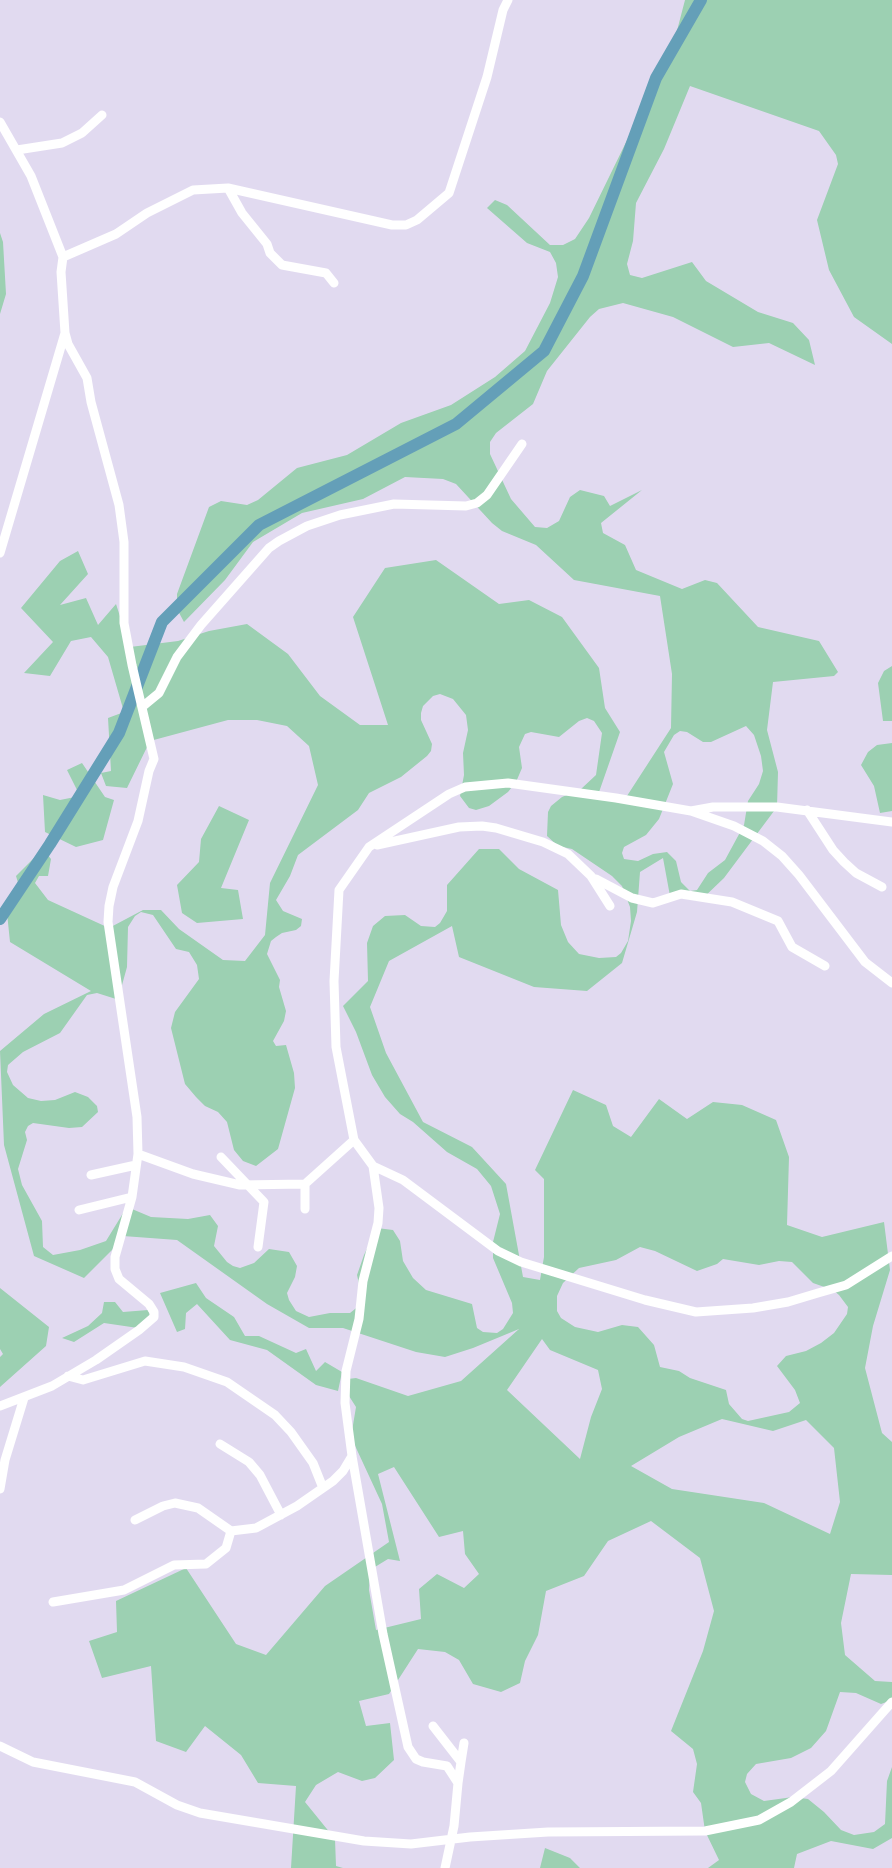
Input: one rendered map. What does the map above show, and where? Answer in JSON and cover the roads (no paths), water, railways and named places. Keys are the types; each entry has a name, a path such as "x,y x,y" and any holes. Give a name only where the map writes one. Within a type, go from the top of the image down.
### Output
{"street":[{"path":"63,257 116,234 146,213 193,190 228,188 392,225 406,225 417,220 449,193 488,76 503,10 508,0"},
{"path":"17,150 62,143 82,133 102,115"},
{"path":"0,122 17,150 48,216 63,257 61,272 65,333 68,344 87,378 91,402 119,505 124,542 124,623 154,759 149,771 138,821 113,887 108,906 108,922 136,1116 138,1154 132,1197 115,1257 115,1269 119,1278 149,1304 154,1312 154,1317 139,1330 52,1386 0,1406"},
{"path":"228,188 242,213 267,244 270,254 282,265 326,273 334,282"},
{"path":"0,553 65,333"},
{"path":"142,707 159,693 177,657 201,625 269,548 279,541 307,526 340,515 394,504 466,506 477,503 487,495 522,444"},
{"path":"458,1782 447,1766 416,1759 408,1747 396,1701 383,1634 352,1456 345,1386 346,1372 359,1319 363,1281 378,1223 379,1208 372,1166 354,1140 336,1047 334,981 339,890 370,847 449,794 466,787 517,784 616,798 691,811 734,826 773,848 798,875 865,962 892,983"},
{"path":"691,811 728,807 807,810 892,822"},
{"path":"807,810 833,850 844,862 856,873 882,888"},
{"path":"370,847 438,830 482,826 543,842 568,854 591,876 610,906"},
{"path":"591,876 632,898 653,903 682,894 732,902 778,921 792,947 825,966"},
{"path":"138,1154 194,1174 250,1186 306,1184 354,1140"},
{"path":"221,1157 264,1202 258,1247"},
{"path":"92,1175 136,1164"},
{"path":"372,1166 403,1180 498,1251 521,1262 645,1300 696,1312 753,1308 788,1302 818,1294 846,1285 892,1256"},
{"path":"305,1209 306,1184"},
{"path":"78,1210 132,1197"},
{"path":"68,1376 83,1380 145,1361 184,1367 227,1382 275,1415 291,1432 313,1463 322,1488"},
{"path":"0,1489 5,1460 24,1398"},
{"path":"220,1444 249,1462 260,1475 281,1515"},
{"path":"135,1520 163,1506 187,1504 198,1508 231,1531 256,1528 281,1515 322,1488 343,1470 352,1456"},
{"path":"53,1602 124,1590 174,1564 206,1564 226,1548 231,1531"},
{"path":"0,1746 33,1762 135,1782 177,1805 200,1813 364,1841 411,1844 450,1839 548,1832 705,1830 747,1824 759,1820 791,1802 831,1771 892,1702"},
{"path":"433,1726 461,1762"},
{"path":"444,1868 454,1826 464,1743"}],"waterway":[{"path":"0,919 50,844 119,733 162,622 259,525 456,424 544,351 583,276 656,78 701,0"}]}
